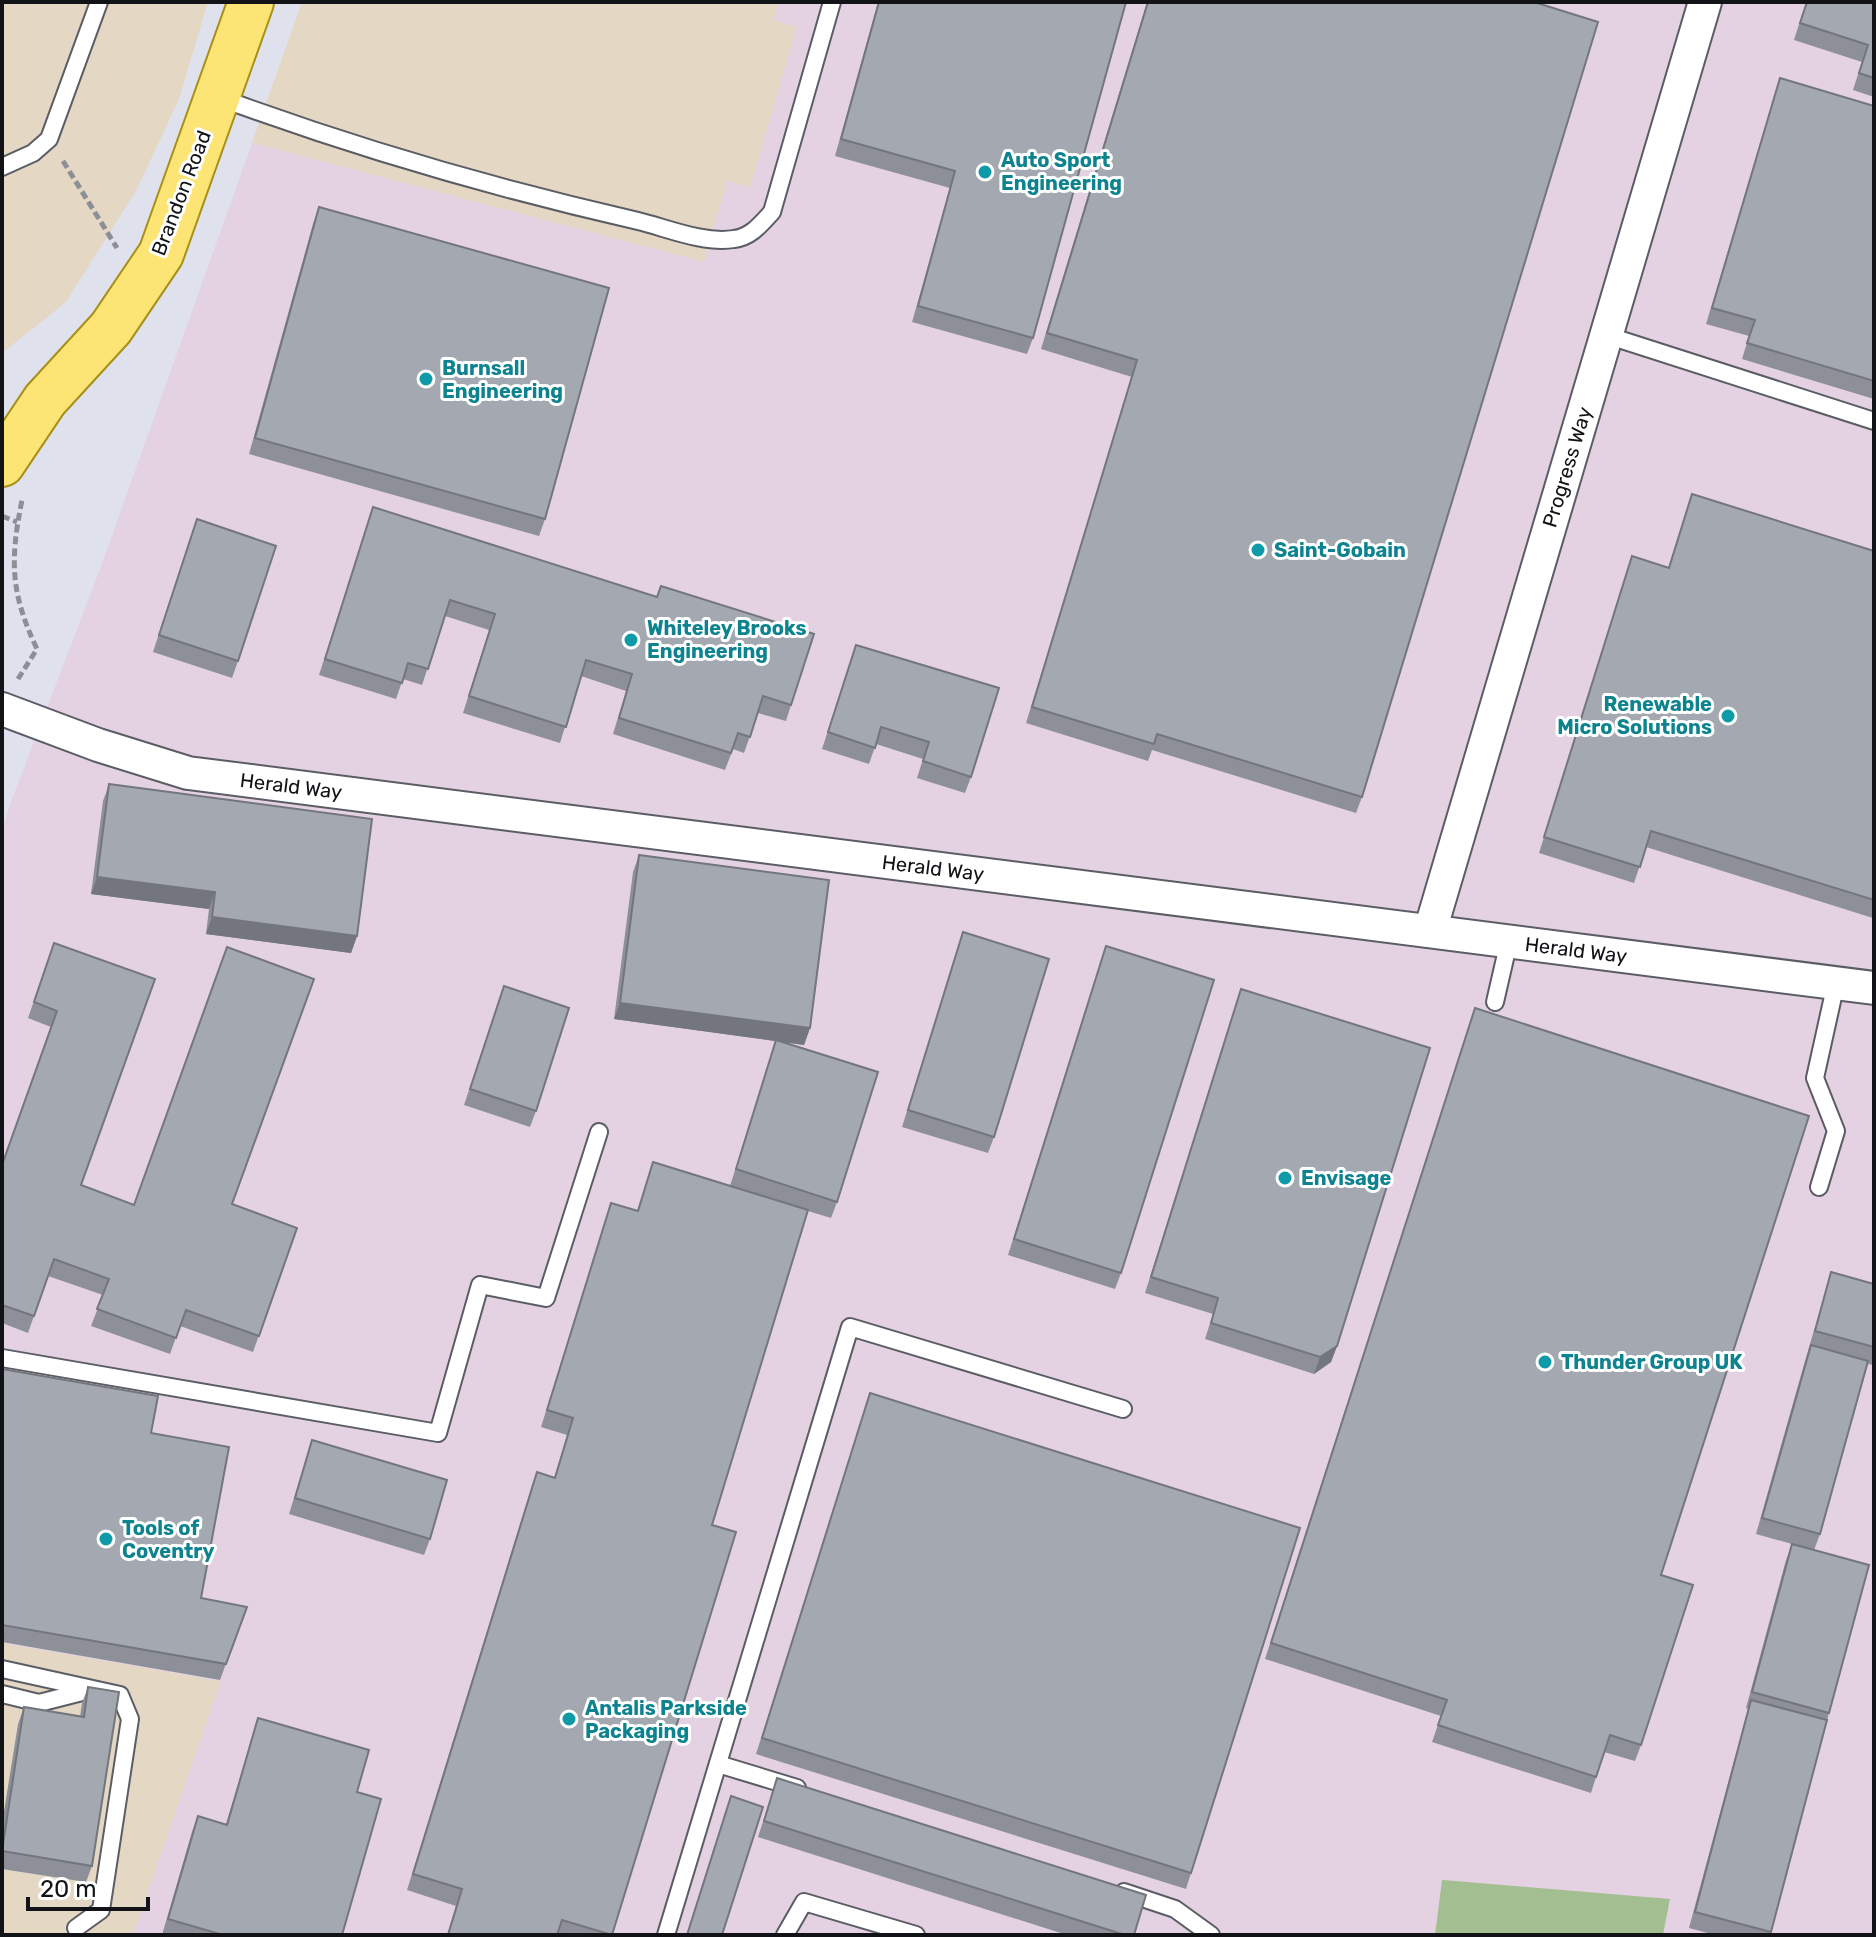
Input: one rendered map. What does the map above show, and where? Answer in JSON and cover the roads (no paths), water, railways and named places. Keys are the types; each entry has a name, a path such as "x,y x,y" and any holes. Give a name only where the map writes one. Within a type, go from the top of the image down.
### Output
{"main road":[{"name":"Brandon Road","path":"2,433 45,400 111,328 161,254 251,2"},
{"name":"Brandon Road","path":"12,478 45,400"}],"street":[{"name":"Progress Way","path":"1430,931 1705,2"},
{"name":"Herald Way","path":"4,710 188,773 1874,988"}],"lane":[{"path":"2,167 33,153 49,139 99,2"},
{"path":"217,97 305,129 610,215 711,238 733,239 754,232 772,212 832,2"},
{"path":"1606,335 1874,421"},
{"path":"1495,1002 1509,941"},
{"path":"1819,1187 1836,1131 1815,1078 1836,983"},
{"path":"2,1358 438,1433 480,1285 546,1298 599,1132"},
{"path":"666,1935 850,1327 1123,1409"},
{"path":"2,1669 120,1695 130,1719 101,1910 76,1928"},
{"path":"2,1694 39,1703 93,1689"},
{"path":"718,1764 810,1793"},
{"path":"1114,1889 1175,1909 1211,1935"},
{"path":"785,1935 804,1902 916,1935"}],"place":[{"name":"Auto Sport Engineering","path":"985,172"},
{"name":"Burnsall Engineering","path":"426,379"},
{"name":"Saint-Gobain","path":"1258,550"},
{"name":"Whiteley Brooks Engineering","path":"631,640"},
{"name":"Renewable Micro Solutions","path":"1728,716"},
{"name":"Envisage","path":"1285,1178"},
{"name":"Thunder Group UK","path":"1545,1362"},
{"name":"Tools of Coventry","path":"106,1539"},
{"name":"Antalis Parkside Packaging","path":"569,1719"}]}
